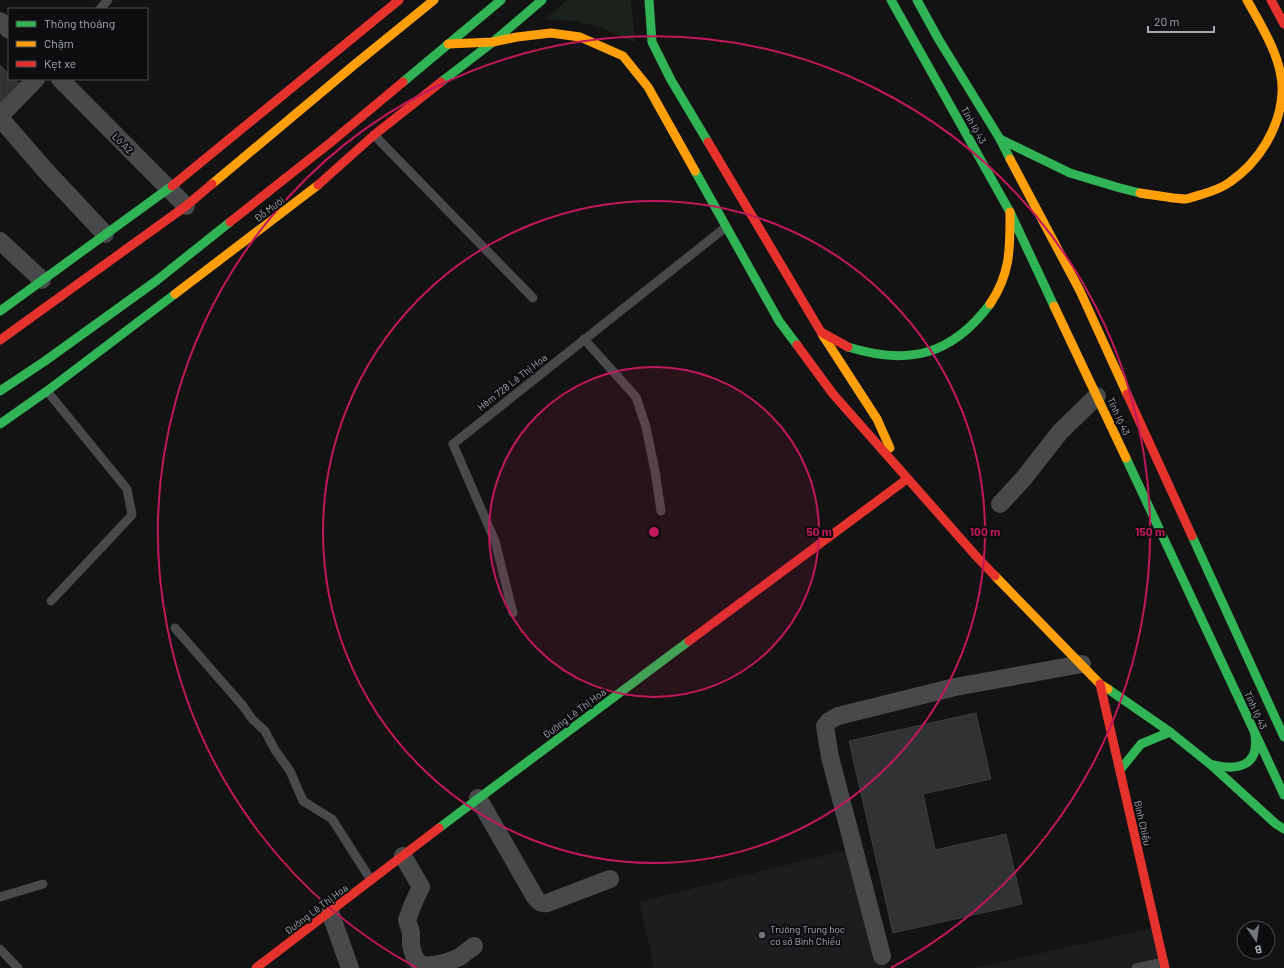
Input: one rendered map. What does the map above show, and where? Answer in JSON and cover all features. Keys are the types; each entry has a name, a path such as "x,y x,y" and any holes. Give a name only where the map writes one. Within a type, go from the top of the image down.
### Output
{"main road":[{"path":"0,311 168,189 399,0"},
{"path":"0,340 186,206 434,0"},
{"name":"Đỗ Mười","path":"0,391 45,361 156,281 330,143 501,0"},
{"name":"Đỗ Mười","path":"0,424 47,391 311,191 416,101 493,42 542,0"},
{"path":"649,0 652,42 668,74 821,332 877,419 901,471"},
{"name":"Tỉnh lộ 43","path":"891,0 1010,212 1284,795"},
{"name":"Tỉnh lộ 43","path":"917,0 939,40 1000,138 1080,291 1284,737"},
{"path":"1000,138 1070,173 1120,188 1150,195 1185,199 1209,192 1229,183 1247,169 1262,150 1272,131 1282,103 1279,67 1265,33 1247,0"},
{"path":"1271,0 1284,24"},
{"path":"448,44 493,42 517,37 551,33 580,37 623,56 648,87 780,321 833,394 976,556 1100,684 1170,732 1210,764 1276,824 1284,828"},
{"path":"821,332 847,346 877,354 907,356 928,352 947,344 971,325 986,310 997,293 1006,274 1010,246 1010,212"},
{"name":"Đường Lê Thị Hoa","path":"256,968 372,881 478,798 907,479"},
{"name":"Bình Chiểu","path":"1100,684 1165,965"},
{"path":"1120,770 1141,744 1170,732"},
{"path":"1210,764 1219,767 1236,768 1247,763 1254,756 1256,749 1255,735"}],"street":[{"path":"0,21 8,29"},
{"path":"35,80 0,117 45,170 105,234"},
{"name":"Lô A2","path":"61,80 186,206"},
{"path":"0,241 42,280"},
{"path":"1000,504 1024,478 1060,432 1097,396"},
{"path":"882,956 830,757 825,726 829,720 838,716 955,687 1082,664"},
{"path":"478,798 538,902 547,904 610,879"},
{"path":"403,856 422,887 412,904 407,920 411,933 411,945 414,956 420,965 427,966 440,964 460,956 474,946"},
{"path":"330,912 350,968"}],"lane":[{"path":"101,8 108,0"},
{"path":"374,136 533,298"},
{"name":"Hèm 728 Lê Thị Hoa","path":"513,613 495,541 452,444 726,227"},
{"path":"584,339 636,397 646,427 656,470 661,511"},
{"path":"47,391 127,489 132,515 51,601"},
{"path":"175,628 243,706 252,719 264,731 290,771 303,801 332,820 372,881"},
{"path":"0,897 43,884"},
{"path":"0,949 18,968"},
{"path":"1136,968 1165,965"}],"shaded area":[{"path":"567,0 631,0 635,43 604,29 577,21 545,19"},
{"name":"Trường Trung học cơ sở Bình Chiểu","path":"858,847 886,968 654,968 639,902"},
{"path":"1153,928 1161,968 975,968"}],"building":[{"path":"0,65 8,73 8,80 15,80 21,85 0,106"},
{"path":"976,713 991,779 923,794 935,850 1006,834 1022,904 893,933 849,741"}],"traffic: fast":[{"path":"403,82 501,0"},
{"path":"441,82 493,42 542,0"},
{"path":"649,0 652,42 671,80 708,142"},
{"path":"891,0 1010,212 1054,306"},
{"path":"917,0 939,40 1000,139 1010,159"},
{"path":"1000,139 1070,173 1140,193"},
{"path":"695,171 779,321 797,345"},
{"path":"0,311 172,186"},
{"path":"0,391 45,361 156,281 230,222"},
{"path":"0,424 47,391 175,294"},
{"path":"848,347 870,353 891,355 910,355 928,352 944,345 960,335 990,304"},
{"path":"1126,458 1284,795"},
{"path":"1192,536 1284,737"},
{"path":"439,828 689,641"},
{"path":"1108,689 1170,732 1210,764 1276,824 1284,829"},
{"path":"1120,770 1141,744 1170,732"},
{"path":"1210,764 1237,767 1250,761 1256,746 1255,735"}],"traffic: slow":[{"path":"212,184 434,0"},
{"path":"1140,193 1185,199 1216,190 1227,184 1250,165 1266,143 1277,119 1282,93 1282,81 1276,57 1271,45 1247,0"},
{"path":"448,44 493,42 517,37 551,33 580,37 623,56 648,87 695,171"},
{"path":"1010,159 1080,291 1127,394"},
{"path":"175,294 318,185"},
{"path":"990,304 997,293 1006,271 1010,237 1010,212"},
{"path":"1054,306 1126,458"},
{"path":"822,334 877,419 890,448"},
{"path":"995,576 1100,684 1108,689"}],"traffic: jam":[{"path":"172,186 399,0"},
{"path":"1271,0 1284,24"},
{"path":"230,222 330,143 403,82"},
{"path":"318,185 374,135 441,82"},
{"path":"708,142 821,332 848,347"},
{"path":"0,340 186,206 212,184"},
{"path":"797,345 833,394 995,576"},
{"path":"1127,394 1192,536"},
{"path":"689,641 907,479"},
{"path":"1100,684 1165,968"},
{"path":"256,968 439,828"}],"place":[{"name":"Trường Trung học cơ sở Bình Chiểu","path":"762,935"}]}
